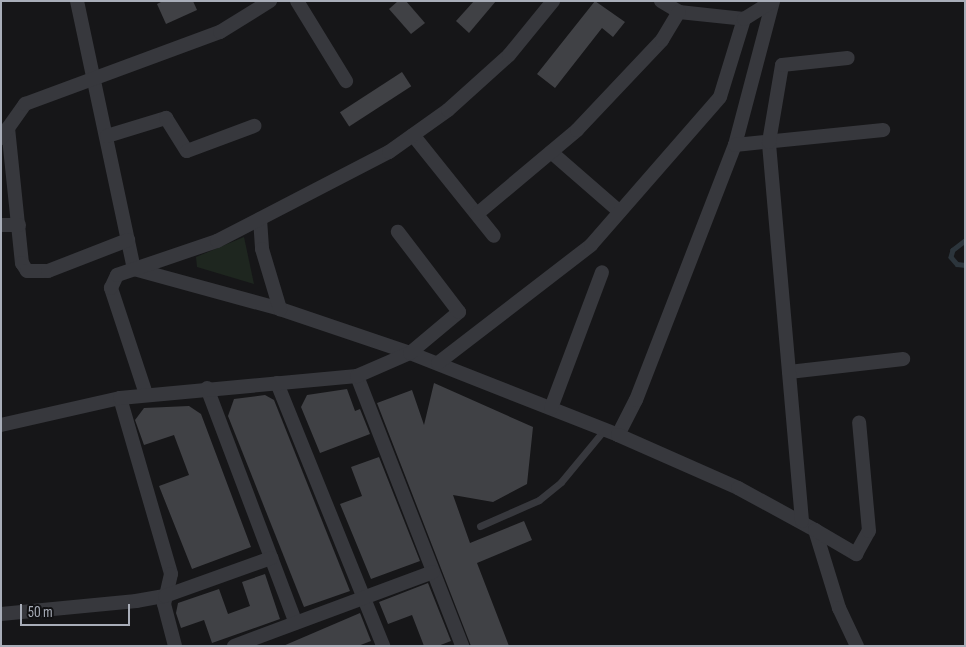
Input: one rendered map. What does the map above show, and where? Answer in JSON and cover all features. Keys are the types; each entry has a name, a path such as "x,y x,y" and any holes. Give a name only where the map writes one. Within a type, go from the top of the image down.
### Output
{"street":[{"path":"77,1 134,269"},
{"path":"128,240 37,273 28,271 22,263 19,225 5,133 25,104 95,81 220,32 270,1"},
{"path":"297,1 346,81"},
{"path":"146,394 111,288 117,275 217,241 389,152 448,110 509,55 553,1"},
{"path":"661,1 679,12 744,19 773,1"},
{"path":"618,436 636,400 735,145 773,1"},
{"path":"477,214 576,130 662,40 679,12"},
{"path":"438,363 591,245 720,97 744,19"},
{"path":"802,521 768,142 782,65 848,58"},
{"path":"107,136 166,118 187,151 254,126"},
{"path":"735,145 883,130"},
{"path":"413,135 494,236"},
{"path":"551,152 620,212"},
{"path":"260,219 262,249 280,309"},
{"path":"1,225 19,225"},
{"path":"1,425 120,398 146,394 357,376 410,353 459,312 398,232"},
{"path":"134,269 280,309 438,363 604,430 738,488 802,521 856,554 869,531 858,422"},
{"path":"550,408 602,272"},
{"path":"789,372 903,359"},
{"path":"357,376 462,646"},
{"path":"277,383 383,646"},
{"path":"206,388 296,623"},
{"path":"120,398 171,574 165,596 175,646"},
{"path":"815,530 839,608 857,646"},
{"path":"1,614 136,602 165,596 271,558"},
{"path":"234,646 433,572"}],"lane":[{"path":"480,526 539,500 561,482 604,430"}],"shaded area":[{"path":"244,237 254,284 197,267 196,257"}],"building":[{"path":"163,1 193,1 197,10 166,24 157,4"},
{"path":"398,1 406,1 425,23 411,34 389,9"},
{"path":"474,1 496,1 469,33 456,21"},
{"path":"595,1 625,22 613,37 602,28 555,88 537,74"},
{"path":"402,72 411,86 349,127 340,112"},
{"path":"434,383 533,427 527,484 493,502 453,495 470,543 524,521 532,540 477,563 509,646 471,646 377,403 412,390 424,425"},
{"path":"347,389 355,411 360,409 370,434 320,453 301,407 307,395"},
{"path":"265,395 274,400 350,591 304,607 228,416 234,399"},
{"path":"189,406 201,414 251,547 192,569 159,486 189,475 174,435 144,445 135,420 144,408"},
{"path":"379,457 420,561 371,579 340,504 362,496 351,467"},
{"path":"265,574 280,619 212,643 204,620 181,628 176,613 178,603 219,589 228,614 250,606 242,582"},
{"path":"428,583 451,641 438,646 424,646 412,615 388,624 379,602"},
{"path":"360,613 371,641 358,646 283,646"}],"waterway":[{"path":"965,241 953,250 951,257 957,264 965,265"}]}
